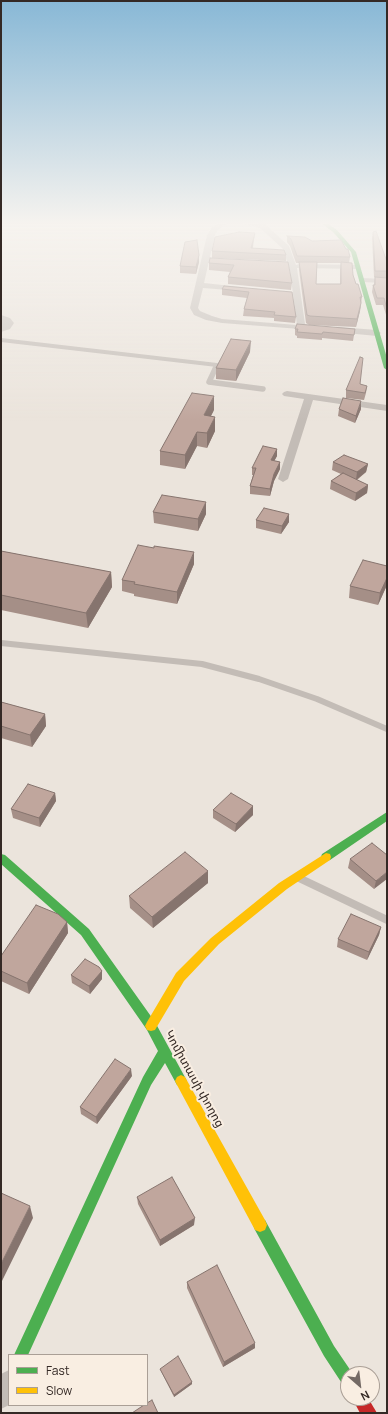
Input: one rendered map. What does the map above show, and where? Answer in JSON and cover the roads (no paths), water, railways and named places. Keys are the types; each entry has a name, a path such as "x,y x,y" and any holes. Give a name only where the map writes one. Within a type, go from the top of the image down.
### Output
{"main road":[{"path":"364,289 387,368"},
{"name":"Կոմիտասի փողոց","path":"340,1368 329,1351 151,1026 180,977 215,941 282,886 387,816"},
{"path":"1,858 85,932 151,1026"},
{"path":"21,1354 147,1081 165,1051"}],"street":[{"path":"199,289 194,308 197,313 209,318 259,325 312,328 301,325 292,289"},
{"path":"241,289 252,290"},
{"path":"331,330 376,333"},
{"path":"287,394 387,408"},
{"path":"283,479 309,397"},
{"path":"1,1398 8,1383"}],"lane":[{"path":"1,340 203,363 217,366 209,382 263,389"},
{"path":"1,643 202,664 259,679 317,699 387,729"},
{"path":"296,877 387,920"}]}
